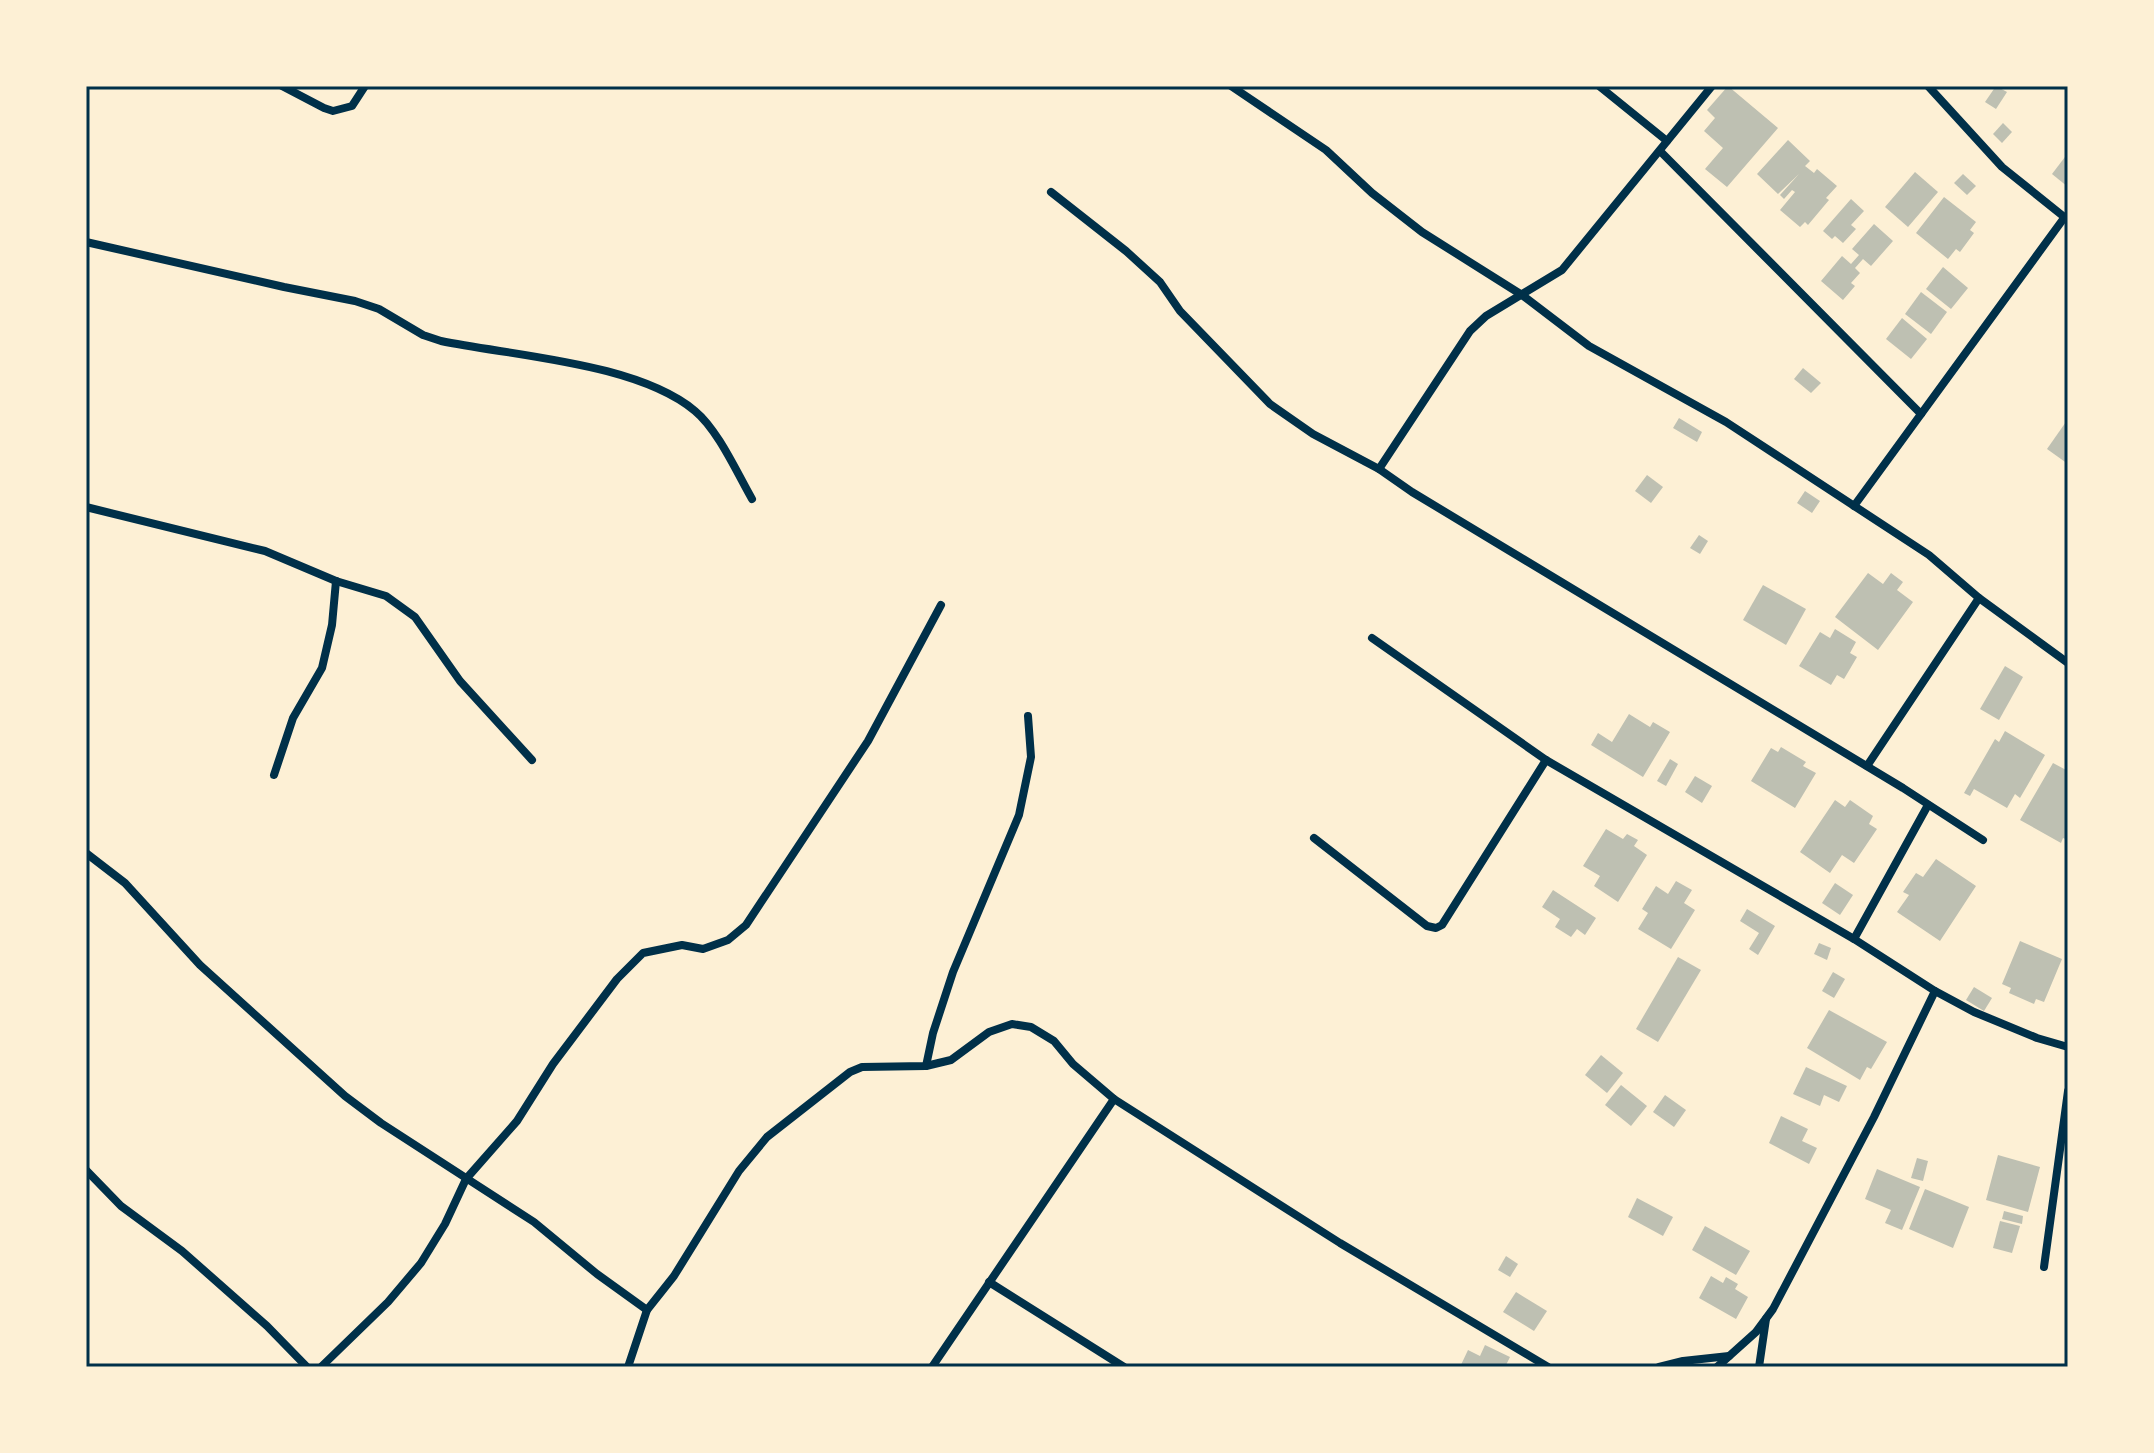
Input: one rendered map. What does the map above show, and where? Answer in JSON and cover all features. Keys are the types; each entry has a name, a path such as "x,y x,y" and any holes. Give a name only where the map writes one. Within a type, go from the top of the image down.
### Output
{"street":[{"path":"282,86 333,111 352,106 365,86"},
{"path":"1231,86 1326,150 1372,193 1422,232 1522,295 1589,346 1726,422 1929,555 1979,598 2068,663"},
{"path":"1599,86 1667,141"},
{"path":"1379,469 1470,331 1486,316 1562,270 1712,86"},
{"path":"1854,506 2066,219 2002,167 1928,86"},
{"path":"1660,151 1921,414"},
{"path":"1051,192 1160,282 1180,311 1270,404 1313,434 1379,469 1983,840"},
{"path":"86,242 355,301 379,309 423,335 441,341 608,372 663,391 697,412 752,499"},
{"path":"86,507 265,551 336,581 386,596 415,617 460,681 532,760"},
{"path":"274,775 293,718 322,668 332,625 336,581"},
{"path":"1867,766 1979,598"},
{"path":"321,1367 388,1302 421,1263 445,1224 466,1179 517,1121 553,1064 617,979 643,953 682,945 703,949 728,940 746,925 868,741 941,605"},
{"path":"1372,638 1546,760 1854,939 1935,991 1974,1012 2068,1047"},
{"path":"926,1066 953,972 1019,815 1031,757 1028,716"},
{"path":"1314,838 1427,926 1436,928 1442,925 1546,760"},
{"path":"1854,939 1928,805"},
{"path":"86,853 125,883 200,965 345,1096 381,1123 534,1222 647,1310"},
{"path":"1717,1367 1756,1332 1766,1318 1874,1117 1935,991"},
{"path":"628,1367 647,1310 674,1276 739,1171 767,1137 850,1072 862,1067 926,1066 951,1060 989,1032 1012,1024 1031,1027 1054,1041 1073,1064 1114,1099 1340,1243 1548,1367"},
{"path":"2044,1267 2068,1091"},
{"path":"932,1367 1114,1099"},
{"path":"86,1170 121,1206 182,1251 307,1367"},
{"path":"989,1282 1124,1367"},
{"path":"1759,1367 1766,1318"},
{"path":"1659,1367 1730,1356"}],"building":[{"path":"1728,86 1778,128 1727,187 1705,169 1723,148 1704,131 1715,118 1707,110"},
{"path":"1996,86 2007,92 1996,109 1985,102"},
{"path":"2003,123 2012,132 2002,143 1993,134"},
{"path":"1788,140 1810,161 1805,166 1814,173 1817,169 1837,186 1808,225 1805,222 1800,227 1780,210 1795,192 1792,190 1784,199 1780,195 1799,174 1778,194 1757,174"},
{"path":"2068,153 2068,187 2052,174"},
{"path":"1915,172 1938,192 1908,227 1885,207"},
{"path":"1963,174 1976,186 1967,195 1954,183"},
{"path":"1944,197 1976,222 1970,230 1974,233 1960,252 1956,249 1948,259 1916,233"},
{"path":"1851,199 1864,211 1851,225 1856,229 1843,243 1823,231"},
{"path":"1874,224 1893,241 1871,266 1863,259 1855,268 1860,273 1851,283 1855,286 1843,300 1821,281 1842,256 1851,264 1859,255 1852,249"},
{"path":"1943,267 1968,288 1951,309 1926,289"},
{"path":"1921,292 1947,312 1931,334 1905,314"},
{"path":"1902,318 1927,339 1911,359 1886,339"},
{"path":"1803,368 1821,383 1811,393 1794,379"},
{"path":"1679,418 1702,432 1697,442 1673,428"},
{"path":"2068,419 2068,464 2047,449"},
{"path":"1647,475 1663,487 1651,503 1635,491"},
{"path":"1805,491 1820,501 1812,513 1797,503"},
{"path":"1699,535 1708,541 1700,554 1690,548"},
{"path":"1868,573 1883,584 1891,573 1903,582 1897,590 1913,602 1878,650 1835,617"},
{"path":"1763,585 1806,609 1786,645 1743,620"},
{"path":"1835,629 1856,642 1850,653 1857,657 1844,679 1837,675 1831,685 1799,666 1820,632 1830,638"},
{"path":"2005,666 2023,677 1999,720 1980,709"},
{"path":"1629,714 1650,727 1653,722 1670,732 1643,777 1591,745 1598,733 1612,742"},
{"path":"2005,731 2045,755 2020,798 2015,794 2007,808 1974,789 1970,796 1964,793 1995,739 1999,742"},
{"path":"1781,747 1806,762 1803,766 1816,773 1795,808 1751,781 1771,748 1778,752"},
{"path":"1670,759 1678,764 1666,786 1657,781"},
{"path":"2053,763 2068,771 2068,840 2063,838 2061,843 2020,820"},
{"path":"1695,776 1712,786 1702,803 1685,792"},
{"path":"1835,800 1845,807 1850,800 1873,816 1869,824 1877,829 1854,863 1842,855 1830,873 1800,852"},
{"path":"1606,829 1623,839 1627,834 1638,840 1634,846 1647,855 1618,902 1594,886 1600,876 1583,866"},
{"path":"1936,859 1976,886 1940,941 1897,912 1909,895 1903,892 1916,873 1923,877"},
{"path":"1676,881 1692,890 1684,903 1695,910 1671,949 1638,929 1648,913 1642,909 1656,886 1668,894"},
{"path":"1835,883 1853,895 1840,915 1822,903"},
{"path":"1553,890 1596,918 1585,935 1577,929 1571,937 1555,927 1560,919 1542,907"},
{"path":"1747,909 1775,926 1758,955 1749,949 1759,933 1740,921"},
{"path":"2020,941 2062,959 2044,1002 2036,999 2034,1004 2009,993 2011,988 2002,984"},
{"path":"1819,943 1831,948 1827,960 1814,954"},
{"path":"1678,957 1701,970 1658,1042 1636,1029"},
{"path":"1833,972 1845,979 1834,998 1822,991"},
{"path":"1974,987 1992,998 1984,1011 1966,1000"},
{"path":"1829,1010 1887,1042 1871,1069 1867,1067 1860,1080 1807,1048"},
{"path":"1601,1055 1623,1073 1607,1093 1585,1075"},
{"path":"1806,1067 1847,1086 1839,1102 1824,1095 1820,1106 1793,1094"},
{"path":"1621,1085 1647,1106 1631,1126 1605,1105"},
{"path":"1665,1095 1686,1110 1674,1127 1653,1112"},
{"path":"1781,1116 1808,1129 1802,1141 1817,1148 1809,1164 1769,1143"},
{"path":"1998,1155 2040,1167 2028,1212 1986,1200"},
{"path":"1917,1158 1928,1161 1923,1181 1911,1178"},
{"path":"1877,1169 1920,1187 1902,1230 1885,1223 1891,1210 1865,1199"},
{"path":"1925,1189 1969,1207 1953,1248 1909,1229"},
{"path":"1637,1198 1673,1217 1663,1236 1628,1217"},
{"path":"2004,1211 2023,1216 2022,1224 2002,1219"},
{"path":"2000,1221 2020,1226 2012,1253 1993,1248"},
{"path":"1705,1226 1750,1251 1736,1275 1692,1250"},
{"path":"1506,1256 1518,1264 1510,1277 1498,1270"},
{"path":"1711,1276 1723,1283 1726,1277 1738,1284 1735,1289 1748,1297 1736,1319 1699,1298"},
{"path":"1516,1292 1547,1311 1534,1331 1503,1312"},
{"path":"1485,1345 1510,1357 1505,1367 1460,1367 1468,1350 1480,1356"}]}
